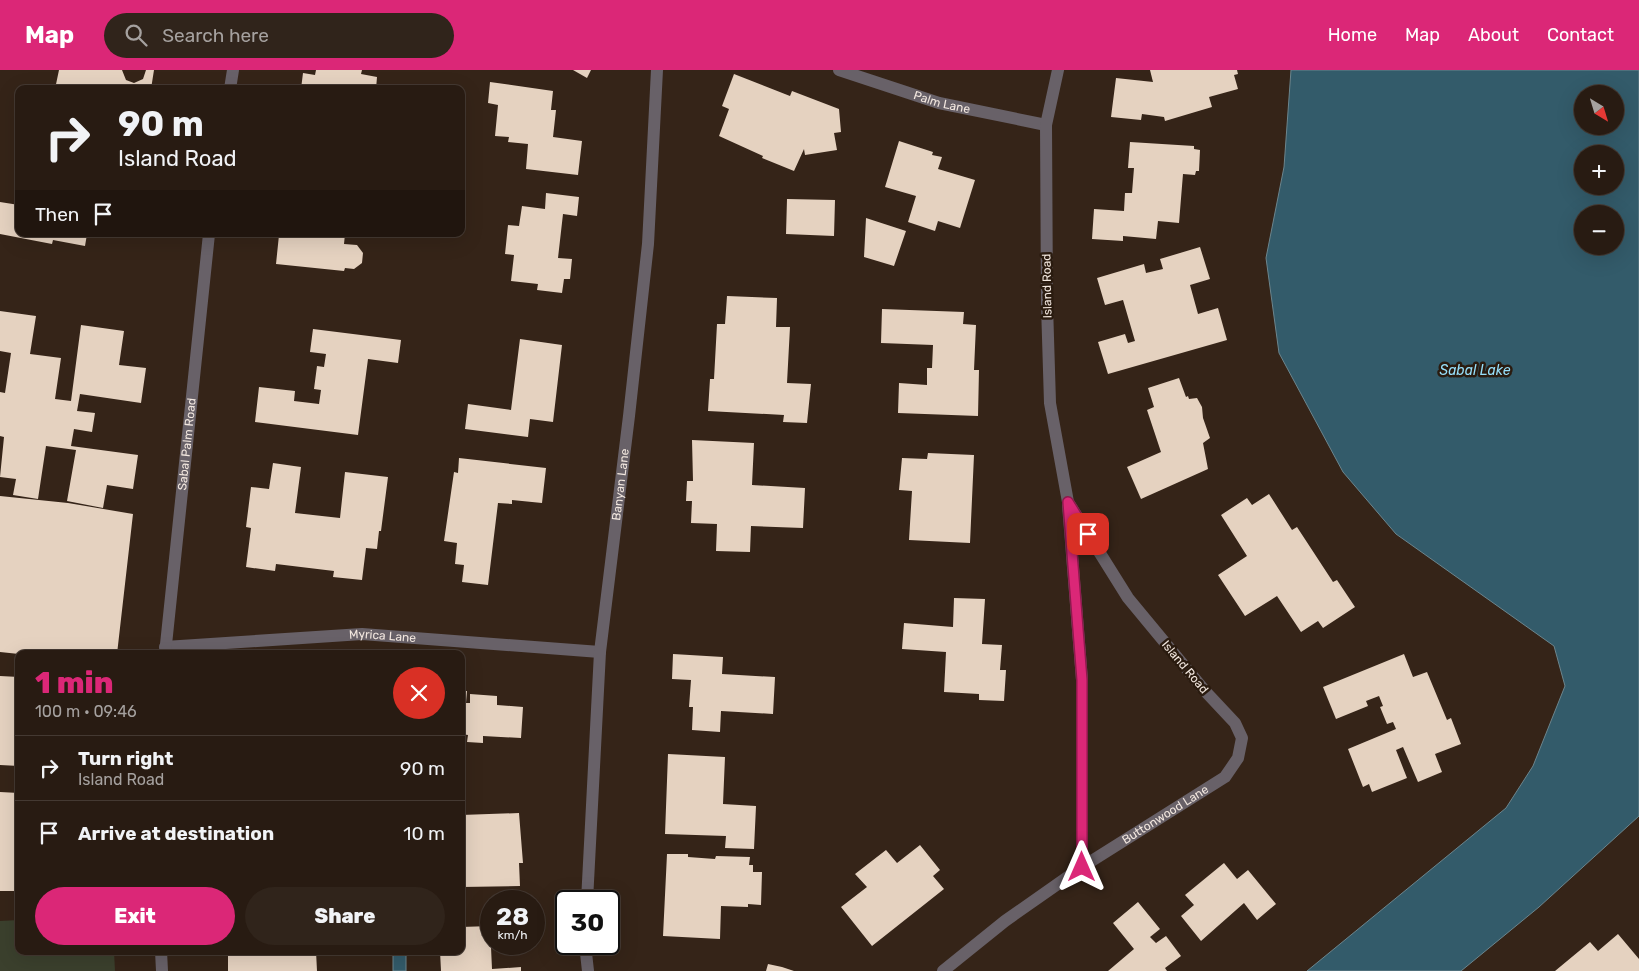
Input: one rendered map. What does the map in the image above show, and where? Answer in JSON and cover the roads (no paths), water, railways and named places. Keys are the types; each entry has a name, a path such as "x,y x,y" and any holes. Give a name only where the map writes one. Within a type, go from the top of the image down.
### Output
{"street":[{"path":"231,85 233,70"},
{"name":"Banyan Lane","path":"588,890 600,652 648,244 657,70"},
{"name":"Palm Lane","path":"839,70 939,103 1046,124"},
{"name":"Island Road","path":"1058,70 1046,124 1050,403 1068,502 1082,680 1082,867"},
{"name":"Sabal Palm Road","path":"165,650 209,237"},
{"name":"Island Road","path":"1068,502 1128,598 1205,691 1235,723 1242,738 1238,758"},
{"name":"Myrica Lane","path":"165,650 362,634 600,652"},
{"name":"Buttonwood Lane","path":"943,971 1005,921 1082,867 1225,777 1238,758"},
{"path":"161,955 162,971"},
{"path":"586,955 588,971"}],"water":[{"name":"Sabal Lake","path":"1291,70 1639,70 1639,816 1539,907 1461,971 1307,971 1506,808 1533,766 1565,686 1554,646 1396,534 1343,472 1279,353 1266,258 1284,167"},
{"path":"393,955 406,955 406,971 393,971"}]}
